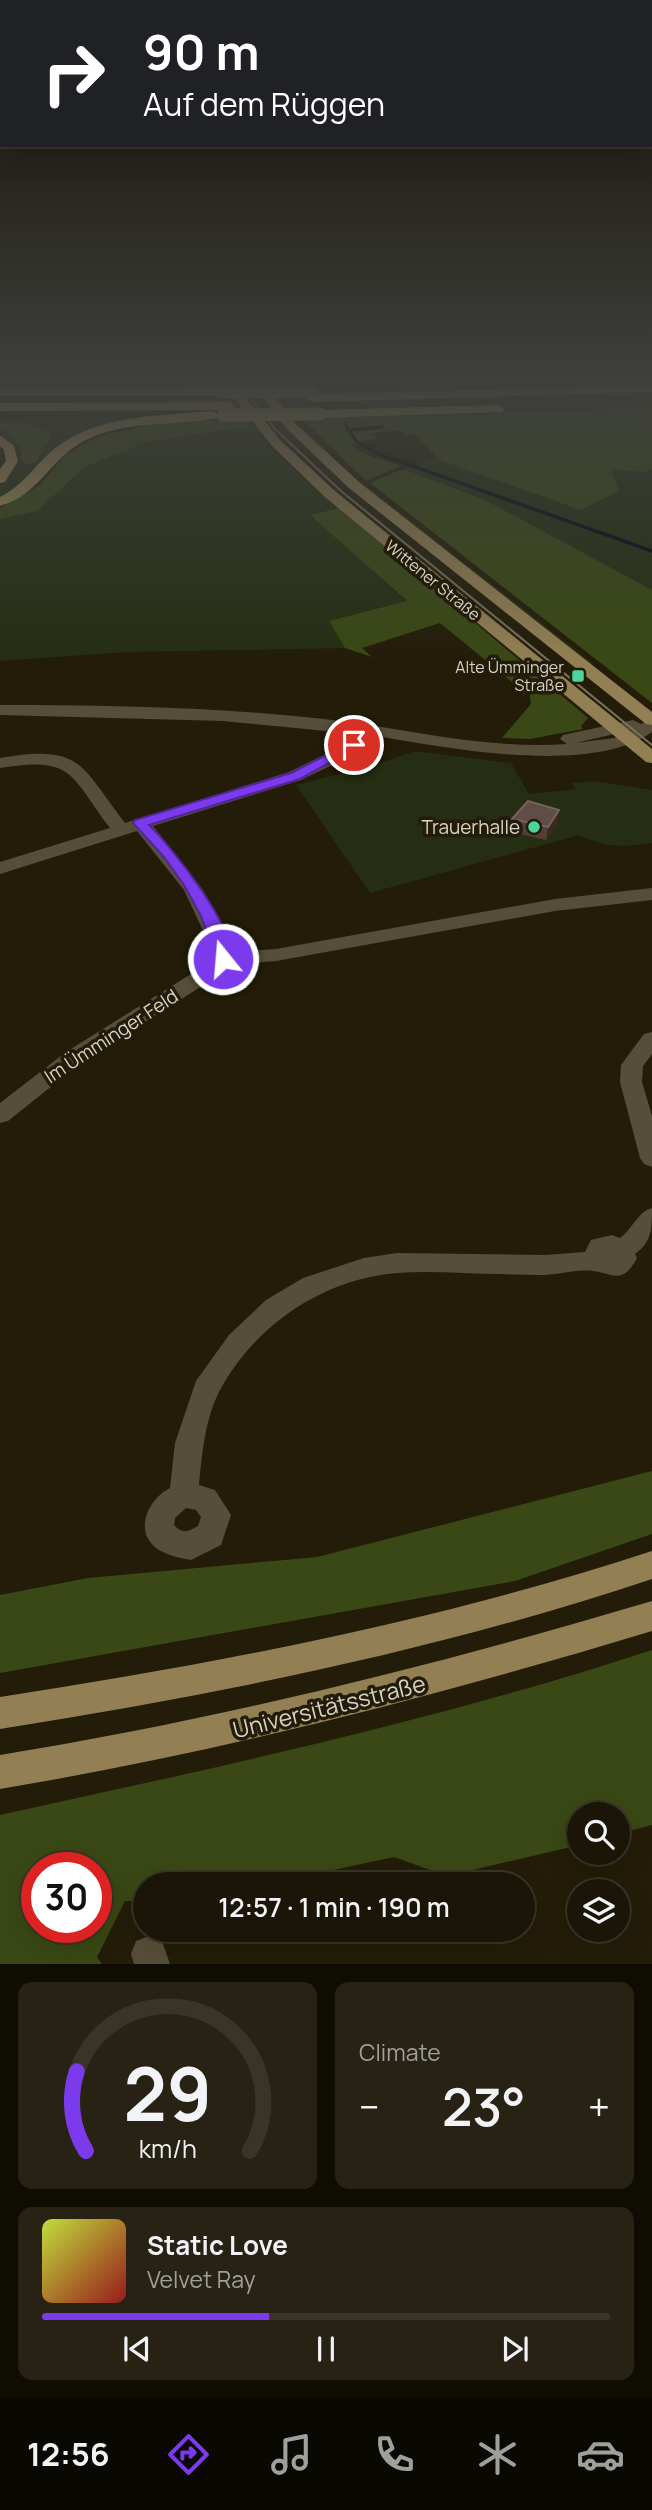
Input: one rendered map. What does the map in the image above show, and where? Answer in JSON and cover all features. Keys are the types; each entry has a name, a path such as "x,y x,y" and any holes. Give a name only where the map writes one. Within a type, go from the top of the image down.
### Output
{"highway":[{"path":"0,502 30,484 37,477"}],"main road":[{"name":"Wittener Straße","path":"312,477 652,758"},
{"name":"Wittener Straße","path":"345,477 652,722"},
{"path":"0,1713 113,1696 343,1651 498,1612 652,1566"},
{"name":"Universitätsstraße","path":"0,1772 116,1754 246,1727 439,1678 652,1616"}],"street":[{"path":"0,710 180,713 303,722 473,746 572,750 629,739 652,722"},
{"path":"519,748 614,727 652,722"},
{"path":"0,868 295,776 326,761 373,731"},
{"path":"0,763 43,757 72,766 130,826 170,853 209,916 224,952 223,959 276,955 555,905 652,894"},
{"name":"Im Ümminger Feld","path":"0,1115 74,1057 214,969 223,959"},
{"path":"652,1039 632,1065 631,1082 652,1158"},
{"path":"184,1495 190,1443 206,1389 238,1343 275,1307 312,1285 355,1271 397,1263 545,1265 610,1255 634,1242 652,1217"}],"green space":[{"path":"7,477 36,477 0,499 0,483"},
{"path":"47,477 74,477 37,511 0,519 0,508 40,485"},
{"path":"74,477 302,477 339,508 311,515 407,602 330,621 345,648 127,652 0,661 0,519 37,511"},
{"path":"362,477 376,477 366,481"},
{"path":"385,477 652,477 652,703 370,483"},
{"path":"385,477 423,477 487,501 652,590 652,703 370,483"},
{"path":"486,477 614,477 619,491 581,510"},
{"path":"366,486 594,664 591,665"},
{"path":"339,508 588,718 581,726 583,729 530,739 502,738 531,704 529,690 512,682 440,623 362,648 372,657 345,648 329,621 407,601 310,515"},
{"path":"415,751 511,763 529,794 575,789 572,783 594,781 652,790 652,843 615,845 579,835 370,893 296,785 375,765"},
{"path":"652,1471 652,1534 515,1581 0,1673 0,1595 88,1578 317,1557"},
{"path":"652,1650 652,1825 630,1831 630,1802 567,1802 567,1848 464,1872 436,1872 394,1857 324,1872 133,1872 133,1901 125,1901 112,1927 112,1852 21,1852 21,1943 104,1943 97,1957 102,1964 0,1964 0,1815 328,1741 491,1699"}],"building":[{"path":"528,801 559,810 548,827 512,819"}],"waterway":[{"path":"443,477 652,551"}],"tram line":[{"path":"326,477 652,745"}],"place":[{"name":"Alte Ümminger Straße","path":"578,676"},
{"name":"Trauerhalle","path":"534,827"}],"route":[{"path":"223,959 224,952 209,916 191,885 170,853 140,823 295,776 354,745"}]}
